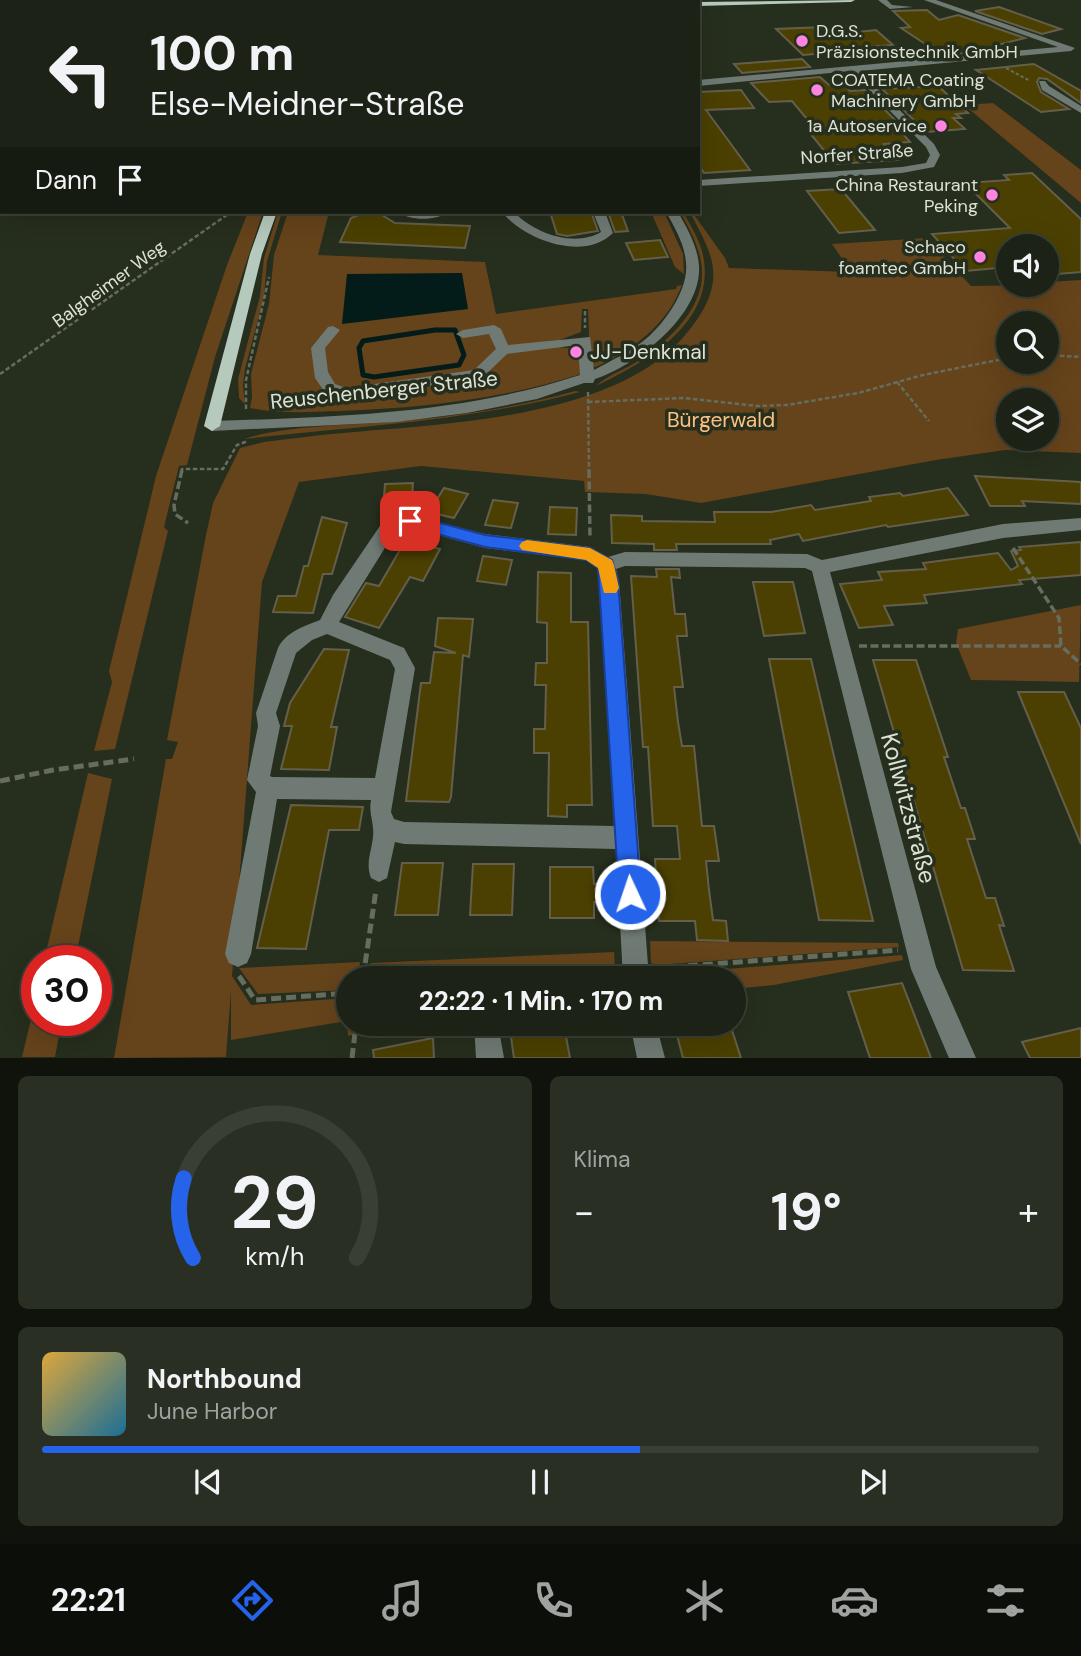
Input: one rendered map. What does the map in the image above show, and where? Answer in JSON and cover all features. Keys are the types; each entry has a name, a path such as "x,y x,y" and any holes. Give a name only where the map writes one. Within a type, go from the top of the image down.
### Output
{"main road":[{"path":"700,4 851,0"},
{"path":"212,426 256,254 270,214"}],"street":[{"path":"882,0 890,7 909,7"},
{"path":"928,0 1081,52"},
{"path":"700,83 763,78 769,83 777,84 807,80 802,74 1071,48"},
{"name":"Norfer Straße","path":"700,183 902,170 930,165 935,155 930,146 854,70"},
{"path":"1042,83 1045,88 1081,110"},
{"path":"510,214 525,230 561,242 600,240 607,233 600,214"},
{"name":"Reuschenberger Straße","path":"212,426 458,409 537,394 588,380 624,362 650,343 675,318 694,268 690,250 673,214"},
{"path":"333,330 318,348 322,382 331,391 346,393 478,374 503,350 585,340 588,380"},
{"path":"463,334 494,330 503,350"},
{"path":"327,626 340,600 390,526 410,521 485,541 598,559 807,561 821,567 1003,531 1081,524"},
{"path":"598,559 611,595 635,966"},
{"name":"Kollwitzstraße","path":"821,567 839,646 925,969 963,1058"},
{"path":"379,870 385,828 380,811 405,668 397,654 327,626 305,634 288,648 266,712 269,726 258,780 268,788 383,789"},
{"path":"238,954 268,788"},
{"path":"385,828 404,833 627,838"},
{"path":"487,1036 490,1058"},
{"path":"646,1036 651,1058"}],"path":[{"path":"988,57 1024,79 1042,83"},
{"name":"Balgheimer Weg","path":"0,374 228,214"},
{"path":"237,445 247,401 246,380 267,295 269,275"},
{"path":"1059,356 1081,357"},
{"path":"588,402 684,398 787,405 858,393 996,361"},
{"path":"588,380 598,559"},
{"path":"897,382 929,421"},
{"path":"188,523 175,514 174,505 182,470 222,469"},
{"path":"1003,531 1059,618 1060,646"},
{"path":"839,646 1060,646 1081,664"},
{"path":"0,781 53,770 134,759"},
{"path":"365,966 379,870"},
{"path":"722,966 919,948"},
{"path":"238,954 236,971 255,1000 336,994"},
{"path":"352,1058 355,1036"}],"green space":[{"path":"993,103 1081,170 1081,203 964,105"},
{"path":"247,214 262,214 215,357 187,465 179,466 164,527 168,531 115,749 94,751 112,682 109,671 156,476 227,265"},
{"path":"277,214 281,214 267,261 264,297 245,369 245,404 239,398 238,379 260,296 264,258"},
{"path":"287,214 328,214 318,255 485,262 496,314 676,289 682,285 668,312 648,334 596,367 592,366 590,361 588,309 582,309 581,332 557,341 559,347 582,350 581,374 552,383 462,401 341,411 273,411 250,408 251,374 269,304 274,255"},
{"path":"652,214 665,214 683,254 684,274 675,267"},
{"path":"681,214 684,214 691,226 702,251 705,276 700,298 690,317 675,335 657,350 596,386 660,345 690,312 701,287 702,273 695,241"},
{"name":"Bürgerwald","path":"691,214 725,258 729,268 851,272 832,244 927,238 971,286 996,286 996,297 1059,297 1059,281 1081,280 1081,453 1030,451 1059,451 1059,388 996,388 998,451 701,503 646,494 585,492 584,481 421,466 299,482 262,582 232,976 251,1005 336,999 336,1023 231,1040 231,991 226,1057 114,1058 166,759 172,759 178,742 167,740 206,535 213,503 240,448 264,442 480,420 578,399 622,382 660,359 690,329 702,312 712,288 712,263"},
{"path":"580,392 497,410 244,439 296,429 459,414 506,407"},
{"path":"1081,605 1079,682 971,680 956,643 958,629"},
{"path":"88,773 112,779 78,945 48,945"},
{"path":"650,941 898,943 899,947 657,965 651,963"},
{"path":"614,952 615,966 370,966 371,963"},
{"path":"902,955 903,960 774,985 746,988 746,967"},
{"path":"360,962 360,966 336,966 336,991 258,994 239,968"},
{"path":"27,1036 59,1036 55,1057 22,1057"}],"water":[{"path":"462,273 468,309 342,324 347,274"}],"building":[{"path":"999,7 1061,29 1042,34 975,11"},
{"path":"927,10 939,20 958,15 1025,38 967,53 942,55 901,28 910,27 893,11"},
{"path":"851,26 858,32 876,30 893,45 825,50 828,53 803,55 776,29"},
{"path":"802,59 810,67 742,73 734,64"},
{"path":"1034,64 1081,91 1081,103 1047,79 1039,78 1037,82 1041,92 1069,109 1041,112 976,70"},
{"path":"820,77 829,85 844,84 850,91 865,90 908,133 902,133 910,142 884,144 899,160 835,164 809,132 817,131 792,101 769,102 751,83"},
{"path":"938,86 968,113 956,114 961,118 953,118 965,129 926,132 882,89"},
{"path":"741,90 754,108 706,110 750,170 704,173 700,167 700,92"},
{"path":"1032,173 1081,219 1081,272 1059,274 1059,234 996,234 996,268 965,271 932,234 1010,228 965,183 1009,180 1004,175"},
{"path":"841,189 875,230 839,233 807,191"},
{"path":"361,214 380,214 395,223 470,226 465,248 340,242 351,218"},
{"path":"551,214 592,214 598,231 567,236 557,234"},
{"path":"609,214 622,214 628,231 615,232"},
{"path":"660,240 668,257 634,260 626,243"},
{"path":"975,476 1081,482 1081,504 1022,501 1025,506 990,506"},
{"path":"413,483 411,508 383,509 385,484"},
{"path":"444,488 468,494 454,518 429,512"},
{"path":"948,488 968,515 888,527 886,525 803,541 799,534 770,540 771,544 676,544 677,550 654,550 654,544 612,543 611,515 642,516 642,521 715,522 714,512 771,512 811,505 815,510 871,501 869,497 900,493 903,496"},
{"path":"493,500 518,503 511,528 485,525"},
{"path":"550,507 577,508 576,535 548,534"},
{"path":"322,517 347,523 332,574 323,574 313,613 273,612 278,596 296,596"},
{"path":"408,536 407,549 412,541 440,549 423,581 410,577 379,628 345,617 366,583 379,586"},
{"path":"1081,542 1081,575 1019,580 1022,584 924,595 927,603 884,606 893,625 859,628 840,584 882,580 878,572 926,569 923,563 998,553 1011,570 1018,566 1011,551 1021,550 1019,547"},
{"path":"483,556 512,560 506,585 477,581"},
{"path":"656,569 679,569 680,578 671,577 675,614 685,614 687,636 677,636 683,687 674,687 678,722 682,746 694,746 702,826 714,826 719,861 706,861 709,890 713,920 726,921 728,941 697,940 695,921 659,921 655,859 680,859 677,826 653,826 648,747 643,747 631,576 657,577"},
{"path":"538,572 571,573 571,622 588,622 592,805 567,805 567,817 548,816 549,753 534,753 534,729 545,729 546,685 535,685 536,663 547,663 547,623 537,622"},
{"path":"753,582 793,582 805,633 764,636"},
{"path":"438,618 473,619 469,657 463,655 451,797 449,802 406,801 421,683 430,683 434,652 456,653 435,646"},
{"path":"324,649 349,650 331,727 337,727 329,770 281,769 292,726 284,726 290,703"},
{"path":"769,659 811,659 873,921 819,920"},
{"path":"873,660 916,660 948,757 944,757 961,808 965,808 975,839 967,839 986,898 995,898 1004,926 999,925 1014,971 963,970"},
{"path":"1018,692 1064,692 1081,728 1081,844"},
{"path":"291,805 363,807 359,830 329,830 306,949 257,948"},
{"path":"402,863 443,863 438,915 395,915"},
{"path":"473,864 514,864 512,915 470,915"},
{"path":"550,867 593,867 594,884 598,884 598,902 594,902 594,918 550,918"},
{"path":"902,983 931,1058 870,1058 848,992"},
{"path":"1081,1028 1081,1058 1030,1058 1022,1042"},
{"path":"566,1036 570,1058 514,1058 511,1037"},
{"path":"677,1036 734,1036 741,1058 683,1058"},
{"path":"433,1038 434,1058 374,1058 373,1050"}],"waterway":[{"path":"435,330 455,330 464,355 459,365 374,377 363,375 359,348 363,341 435,330"}],"slow traffic":[{"path":"527,546 590,554 606,565 610,588"}],"place":[{"name":"D.G.S. Präzisionstechnik GmbH","path":"802,41"},
{"name":"COATEMA Coating Machinery GmbH","path":"817,90"},
{"name":"1a Autoservice","path":"941,126"},
{"name":"China Restaurant Peking","path":"992,195"},
{"name":"Schaco foamtec GmbH","path":"980,257"},
{"name":"JJ-Denkmal","path":"576,352"}],"route":[{"path":"410,521 485,541 590,554 606,565 610,581 630,894"}]}
